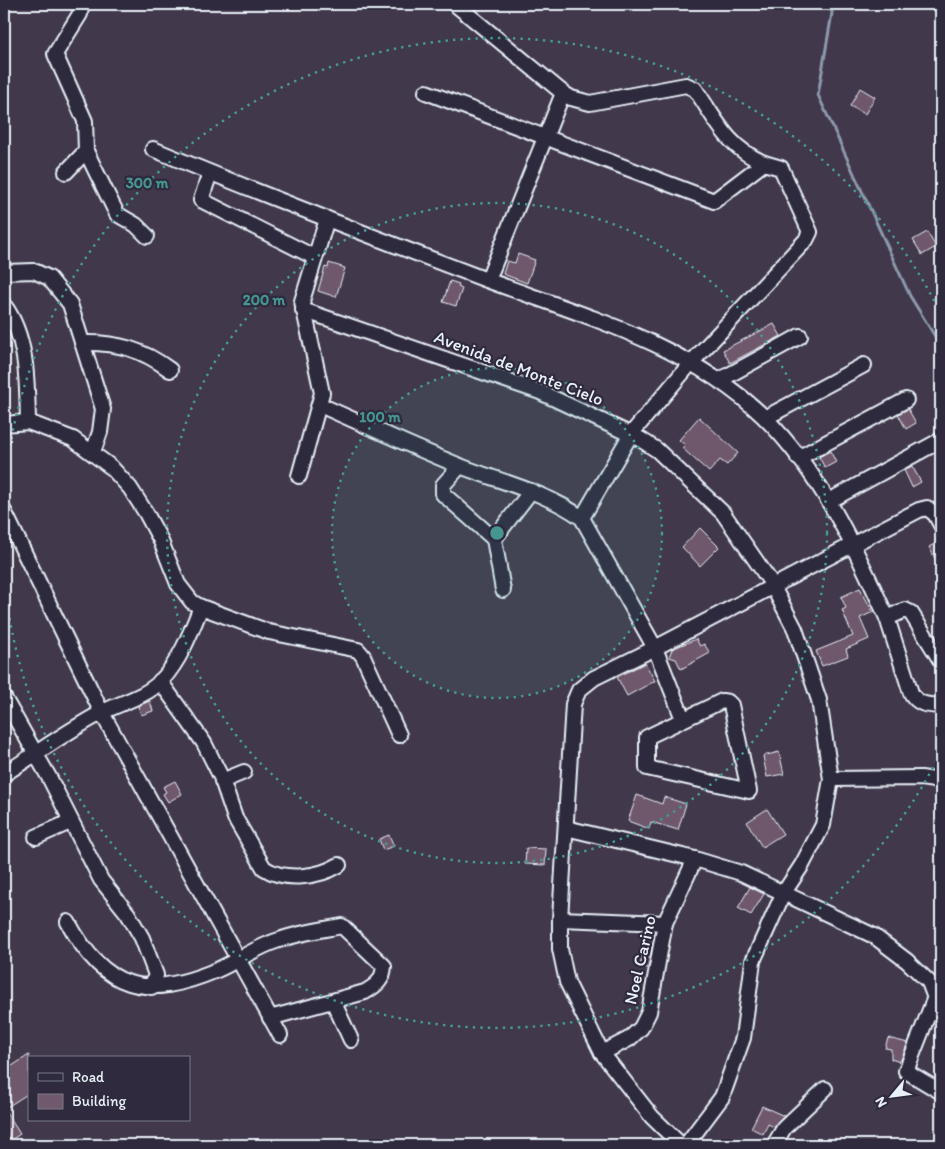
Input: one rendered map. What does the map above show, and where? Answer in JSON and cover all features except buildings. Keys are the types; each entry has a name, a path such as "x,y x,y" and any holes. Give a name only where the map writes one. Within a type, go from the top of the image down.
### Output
{"street":[{"path":"79,4 81,6 80,14 55,54 85,121 86,151 117,214 136,224 147,236"},
{"path":"455,4 571,98 590,103 686,85 695,89 731,143 750,157 781,168 810,232 806,240 690,364 631,434 582,518"},
{"path":"426,92 714,201 764,163"},
{"path":"488,280 563,92"},
{"path":"153,150 488,280 610,323 720,380 765,418 798,458 829,501 887,618 910,693 916,701 923,704 941,706"},
{"path":"66,172 86,151"},
{"path":"210,173 201,200 314,257"},
{"path":"299,476 322,393 302,301 327,219"},
{"path":"4,272 34,271 49,278 70,304 102,409 100,432 93,452"},
{"path":"4,305 11,314 23,352 27,375 28,422"},
{"name":"Avenida de Monte Cielo","path":"303,310 540,392 631,434 657,450 723,512 773,586 795,629 819,700 831,779 823,825 802,865 783,894 753,961 743,1038 722,1097 686,1145"},
{"path":"720,380 800,336"},
{"path":"82,343 108,343 134,349 153,357 170,370"},
{"path":"765,418 864,365"},
{"path":"798,458 906,400"},
{"path":"320,405 460,466 531,491 572,511 582,518 656,648 682,719"},
{"path":"4,424 28,422 73,438 112,466 130,488 160,539 178,584 192,602 269,632 358,650 363,656 399,735"},
{"path":"829,501 941,440"},
{"path":"460,466 443,485 444,494 494,539 503,590"},
{"path":"494,539 531,491"},
{"path":"681,1145 652,1116 602,1053 566,982 560,949 560,919 573,704 579,690 594,678 656,648 851,544 923,509 931,510 941,525"},
{"path":"4,511 102,713 280,1035"},
{"path":"4,774 102,713 133,700 160,681 178,657 201,607"},
{"path":"887,618 905,610 911,613 941,661"},
{"path":"160,681 195,728 212,756 235,818 264,868 269,871 302,876 328,872 340,865"},
{"path":"4,698 101,880 128,914 142,938 156,975 151,987"},
{"path":"722,700 728,702 749,791 647,768 647,737 682,719 722,700"},
{"path":"222,780 244,772"},
{"path":"831,779 921,778 941,782"},
{"path":"36,837 70,822"},
{"path":"566,828 695,859 741,873 874,936 908,961 929,982 941,1014"},
{"name":"Noel Carino","path":"602,1053 629,1039 641,1028 649,1012 665,923 695,859"},
{"path":"560,919 665,923"},
{"path":"68,922 81,946 99,966 122,981 136,986 151,987 190,980 279,940 342,926 384,966 383,978 365,992 270,1018"},
{"path":"935,997 906,1071 941,1092"},
{"path":"333,1001 351,1040"},
{"path":"774,1145 784,1128 825,1089"}],"waterway":[{"path":"831,4 832,13 818,95 910,296 941,346"}]}
